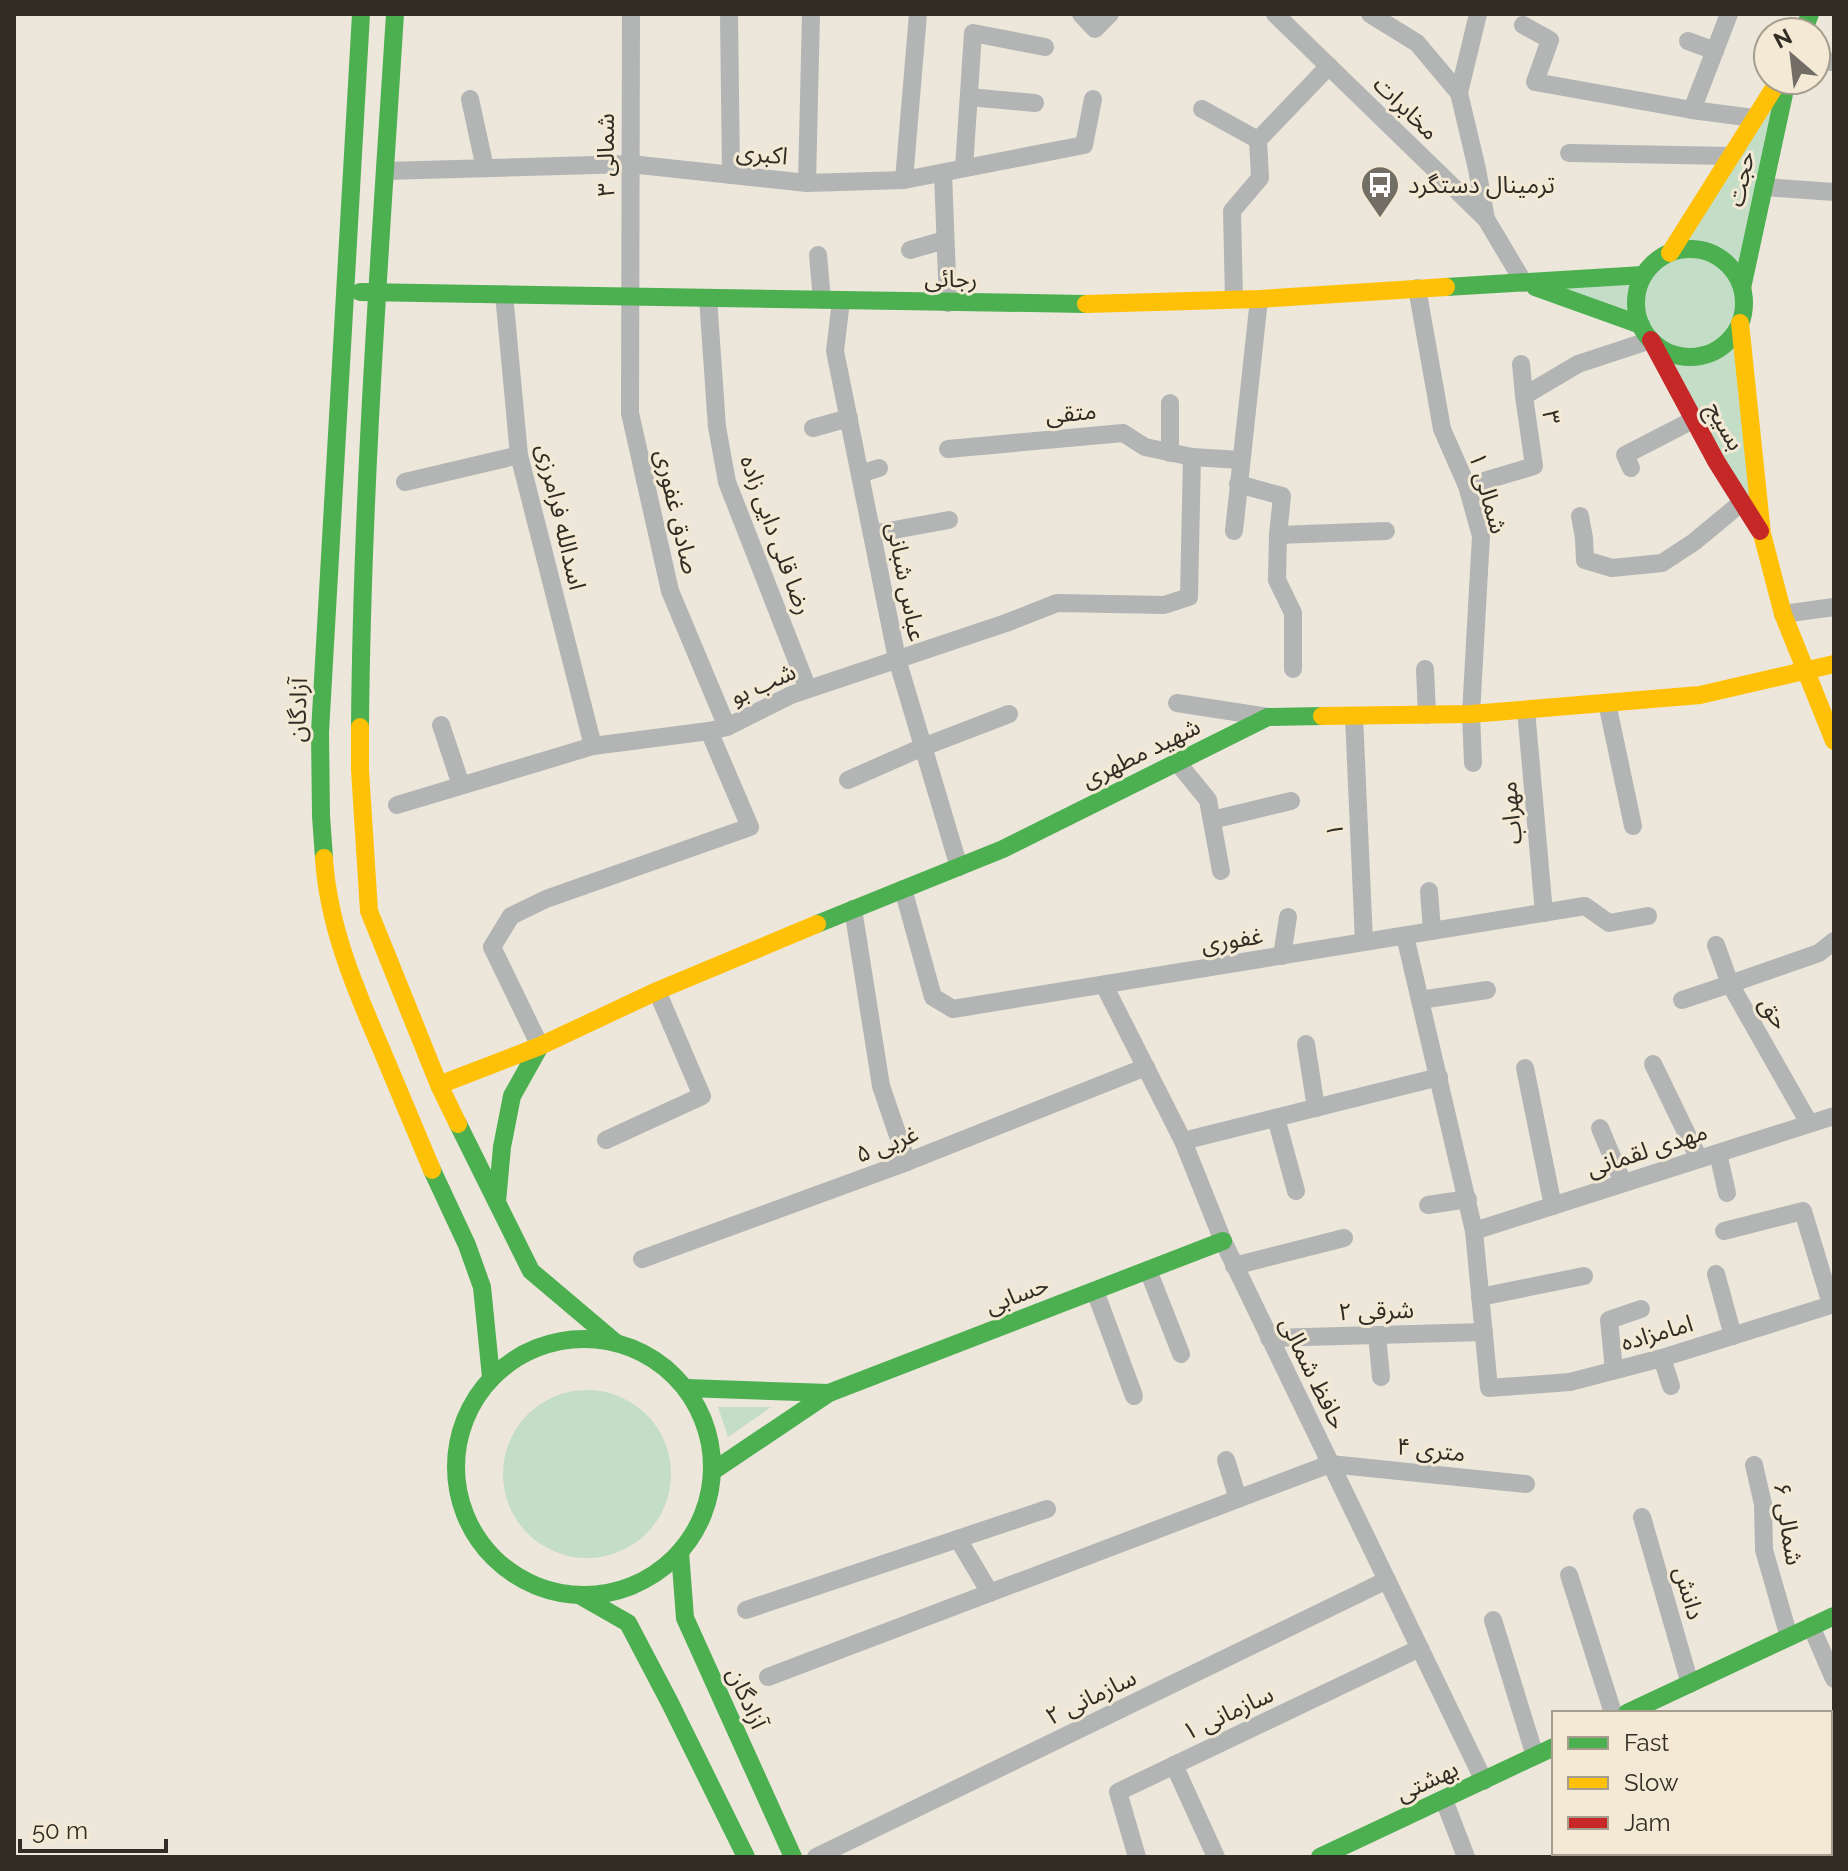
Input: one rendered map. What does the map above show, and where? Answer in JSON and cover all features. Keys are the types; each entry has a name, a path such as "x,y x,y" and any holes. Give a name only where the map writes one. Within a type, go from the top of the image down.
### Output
{"street":[{"name":"آزادگان","path":"361,14 320,732 325,874 337,935 364,1009 467,1245 482,1287 491,1377"},
{"path":"395,14 377,292 361,640 360,770 369,911 439,1085 531,1271 615,1342 655,1359 686,1388 707,1427 713,1471 708,1500 697,1528 680,1552 651,1576 616,1591 579,1595 537,1587 501,1566 474,1534 463,1508 458,1495 456,1453 467,1412 491,1377 528,1351 571,1339 615,1342"},
{"name":"۳ شمالی","path":"629,297 631,14"},
{"path":"729,14 731,175"},
{"path":"807,183 811,14"},
{"path":"904,180 918,14"},
{"path":"1081,14 1095,29 1110,14"},
{"name":"مخابرات","path":"1275,14 1486,219 1524,283"},
{"path":"1370,14 1417,43 1459,93 1486,219"},
{"path":"1459,93 1478,14"},
{"path":"1692,110 1729,14"},
{"path":"1523,25 1550,40 1535,82 1754,118"},
{"path":"964,168 973,33 1045,47"},
{"path":"1688,41 1715,51"},
{"path":"1234,299 1232,211 1260,178 1258,140 1329,66"},
{"name":"حجت","path":"1670,253 1768,96"},
{"name":"حجت","path":"1742,288 1784,96"},
{"path":"969,97 1035,103"},
{"path":"470,99 485,168"},
{"name":"اکبری","path":"385,171 630,164 807,183 904,180 1084,145 1093,99"},
{"path":"1202,109 1258,140"},
{"path":"1569,153 1731,156"},
{"path":"943,173 948,303"},
{"path":"1764,187 1834,192"},
{"path":"910,250 945,240"},
{"path":"1524,283 1646,333 1665,351 1682,356 1700,356 1716,350 1730,338 1740,323 1744,306 1742,288 1734,271 1722,259 1705,251 1688,249 1655,261 1643,275 1637,291 1636,308 1646,333"},
{"name":"عباس شبانی","path":"818,255 832,301 835,351 897,659 959,867"},
{"name":"رجائی","path":"345,291 1061,305 1259,299 1643,275"},
{"name":"۱ شمالی","path":"1417,288 1442,429 1467,486 1481,536 1471,714 1473,763"},
{"name":"اسدالله فرامرزی","path":"504,294 519,455 593,746"},
{"name":"صادق غفوری","path":"629,297 630,413 670,591 718,729"},
{"name":"رضا قلی دایی زاده","path":"708,298 717,427 727,482 808,689"},
{"path":"1234,531 1259,299"},
{"name":"بسیج","path":"1740,323 1762,534 1783,614 1834,741"},
{"name":"۳","path":"1467,486 1534,466 1524,396 1578,364 1646,333"},
{"name":"بسیج","path":"1646,333 1693,420 1762,534"},
{"path":"1521,364 1524,396"},
{"path":"1170,403 1170,453"},
{"path":"813,428 849,418"},
{"path":"1631,468 1625,455 1693,420"},
{"name":"متقی","path":"948,449 1123,433 1145,447 1170,453 1241,460"},
{"path":"405,482 519,455"},
{"name":"شب بو","path":"540,1046 492,947 511,916 546,899 750,827 718,729 791,695 1057,603 1164,605 1189,597 1192,457"},
{"path":"860,474 879,468"},
{"path":"1238,484 1282,496 1277,580 1293,613 1293,669"},
{"path":"1580,516 1585,560 1612,568 1662,563 1694,542 1741,503"},
{"path":"872,534 949,520"},
{"path":"1278,535 1386,531"},
{"path":"1783,614 1834,607"},
{"name":"شهید مطهری","path":"439,1085 540,1046 657,991 1003,849 1268,717 1471,714 1700,695 1834,664"},
{"path":"1425,669 1427,715"},
{"path":"1177,703 1268,717"},
{"path":"1607,703 1633,826"},
{"name":"مهراب","path":"1526,710 1544,913"},
{"path":"848,780 1009,714"},
{"name":"۱","path":"1354,716 1364,942"},
{"path":"441,725 461,785"},
{"path":"397,805 593,746 718,729"},
{"path":"1177,762 1208,800 1221,871"},
{"path":"1212,820 1291,801"},
{"name":"غفوری","path":"903,889 933,997 953,1009 1585,906 1609,923 1648,916"},
{"path":"1429,891 1432,931"},
{"path":"853,909 881,1086 907,1162"},
{"path":"1282,956 1288,917"},
{"path":"1405,936 1468,1199 1484,1332"},
{"name":"حق","path":"1809,1123 1730,984 1819,953 1834,941"},
{"path":"1682,1000 1730,984 1716,945"},
{"name":"حافظ شمالی","path":"1104,985 1183,1141 1234,1266 1484,1781"},
{"path":"1420,1000 1487,990"},
{"path":"606,1140 702,1096 657,991"},
{"path":"1306,1044 1316,1108"},
{"path":"497,1203 502,1147 512,1096 540,1046"},
{"path":"1653,1064 1699,1159"},
{"name":"۵ غربی","path":"642,1259 907,1162 1146,1067"},
{"path":"1525,1068 1553,1206"},
{"path":"1183,1141 1439,1077"},
{"name":"مهدی لقمانی","path":"1474,1231 1834,1116"},
{"path":"1276,1118 1296,1191"},
{"path":"1600,1128 1623,1183"},
{"path":"1718,1153 1727,1193"},
{"path":"1428,1205 1468,1199"},
{"path":"1724,1231 1803,1211 1833,1304"},
{"path":"1234,1266 1344,1238"},
{"name":"حسابی","path":"713,1471 829,1393 1223,1241"},
{"path":"1148,1270 1181,1354"},
{"path":"1716,1274 1733,1336"},
{"path":"1480,1297 1584,1276"},
{"path":"1095,1291 1134,1396"},
{"name":"امامزاده","path":"1484,1332 1489,1388 1570,1382 1662,1358 1833,1304"},
{"path":"1614,1370 1609,1320 1641,1309"},
{"name":"۲ شرقی","path":"1269,1338 1484,1332"},
{"path":"1377,1335 1381,1377"},
{"path":"1662,1358 1671,1386"},
{"name":"حسابی","path":"686,1388 829,1393"},
{"path":"1226,1460 1238,1499"},
{"path":"768,1677 1330,1464"},
{"name":"۴ متری","path":"1330,1464 1526,1484"},
{"name":"شمالی ۶","path":"1754,1465 1763,1504 1764,1550 1789,1637"},
{"path":"746,1610 1047,1509"},
{"name":"دانش","path":"1642,1517 1690,1684"},
{"path":"958,1539 990,1593"},
{"name":"آزادگان","path":"680,1552 685,1618 793,1857"},
{"path":"1569,1575 1612,1711"},
{"name":"سازمانی ۲","path":"816,1857 1387,1580"},
{"path":"579,1595 628,1623 746,1857"},
{"path":"1631,1711 1834,1616"},
{"path":"1493,1620 1535,1756"},
{"path":"1811,1626 1834,1679"},
{"name":"سازمانی ۱","path":"1137,1857 1118,1792 1420,1648"},
{"name":"بهشتی","path":"1327,1856 1552,1748"},
{"path":"1174,1765 1216,1857"},
{"path":"1444,1800 1466,1857"}],"green space":[{"path":"1775,96 1779,96 1739,272 1716,250 1683,244"},
{"path":"1691,255 1709,259 1724,269 1734,284 1738,302 1734,320 1724,335 1709,345 1691,349 1673,345 1658,335 1648,320 1644,302 1648,284 1658,269 1673,259"},
{"path":"1640,278 1634,299 1636,321 1538,285"},
{"path":"1737,342 1753,510 1665,357 1703,361"},
{"path":"587,1390 619,1397 646,1415 664,1442 671,1474 664,1506 646,1533 619,1551 587,1558 555,1551 528,1533 510,1506 503,1474 510,1442 528,1415 555,1397"},
{"path":"718,1407 771,1407 728,1437"}],"traffic: fast":[{"path":"324,858 320,732 361,14"},
{"path":"360,727 368,459 395,14"},
{"path":"1742,288 1784,96"},
{"path":"1690,249 1711,253 1728,265 1740,282 1744,303 1740,324 1728,341 1711,353 1690,357 1669,353 1652,341 1640,324 1636,303 1640,282 1652,265 1669,253 1690,249"},
{"path":"1446,287 1643,275"},
{"path":"1535,287 1641,325"},
{"path":"360,292 1086,304"},
{"path":"817,924 1003,849 1268,717 1322,716"},
{"path":"497,1202 502,1147 512,1096 540,1046"},
{"path":"458,1124 531,1271 615,1342"},
{"path":"432,1170 467,1245 482,1287 491,1377"},
{"path":"713,1471 829,1393 1223,1241"},
{"path":"584,1339 621,1345 644,1354 665,1368 683,1386 702,1418 712,1467 706,1504 697,1527 683,1548 665,1566 633,1585 584,1595 547,1589 524,1580 503,1566 485,1548 466,1516 456,1467 462,1430 471,1407 485,1386 503,1368 535,1349 584,1339"},
{"path":"686,1388 829,1393"},
{"path":"680,1552 685,1618 793,1857"},
{"path":"579,1595 628,1623 746,1857"},
{"path":"1631,1711 1834,1616"},
{"path":"1320,1857 1552,1748"}],"traffic: slow":[{"path":"1670,253 1769,96"},
{"path":"1086,304 1259,299 1446,287"},
{"path":"1740,323 1762,534 1783,614 1834,741"},
{"path":"1322,716 1471,714 1700,695 1834,664"},
{"path":"360,727 369,911 439,1085 458,1124"},
{"path":"324,858 326,883 344,954 432,1170"},
{"path":"439,1085 540,1046 657,991 817,924"}],"traffic: jam":[{"path":"1651,340 1716,461 1760,531"}],"place":[{"name":"ترمینال دستگرد","path":"1380,219"}]}
